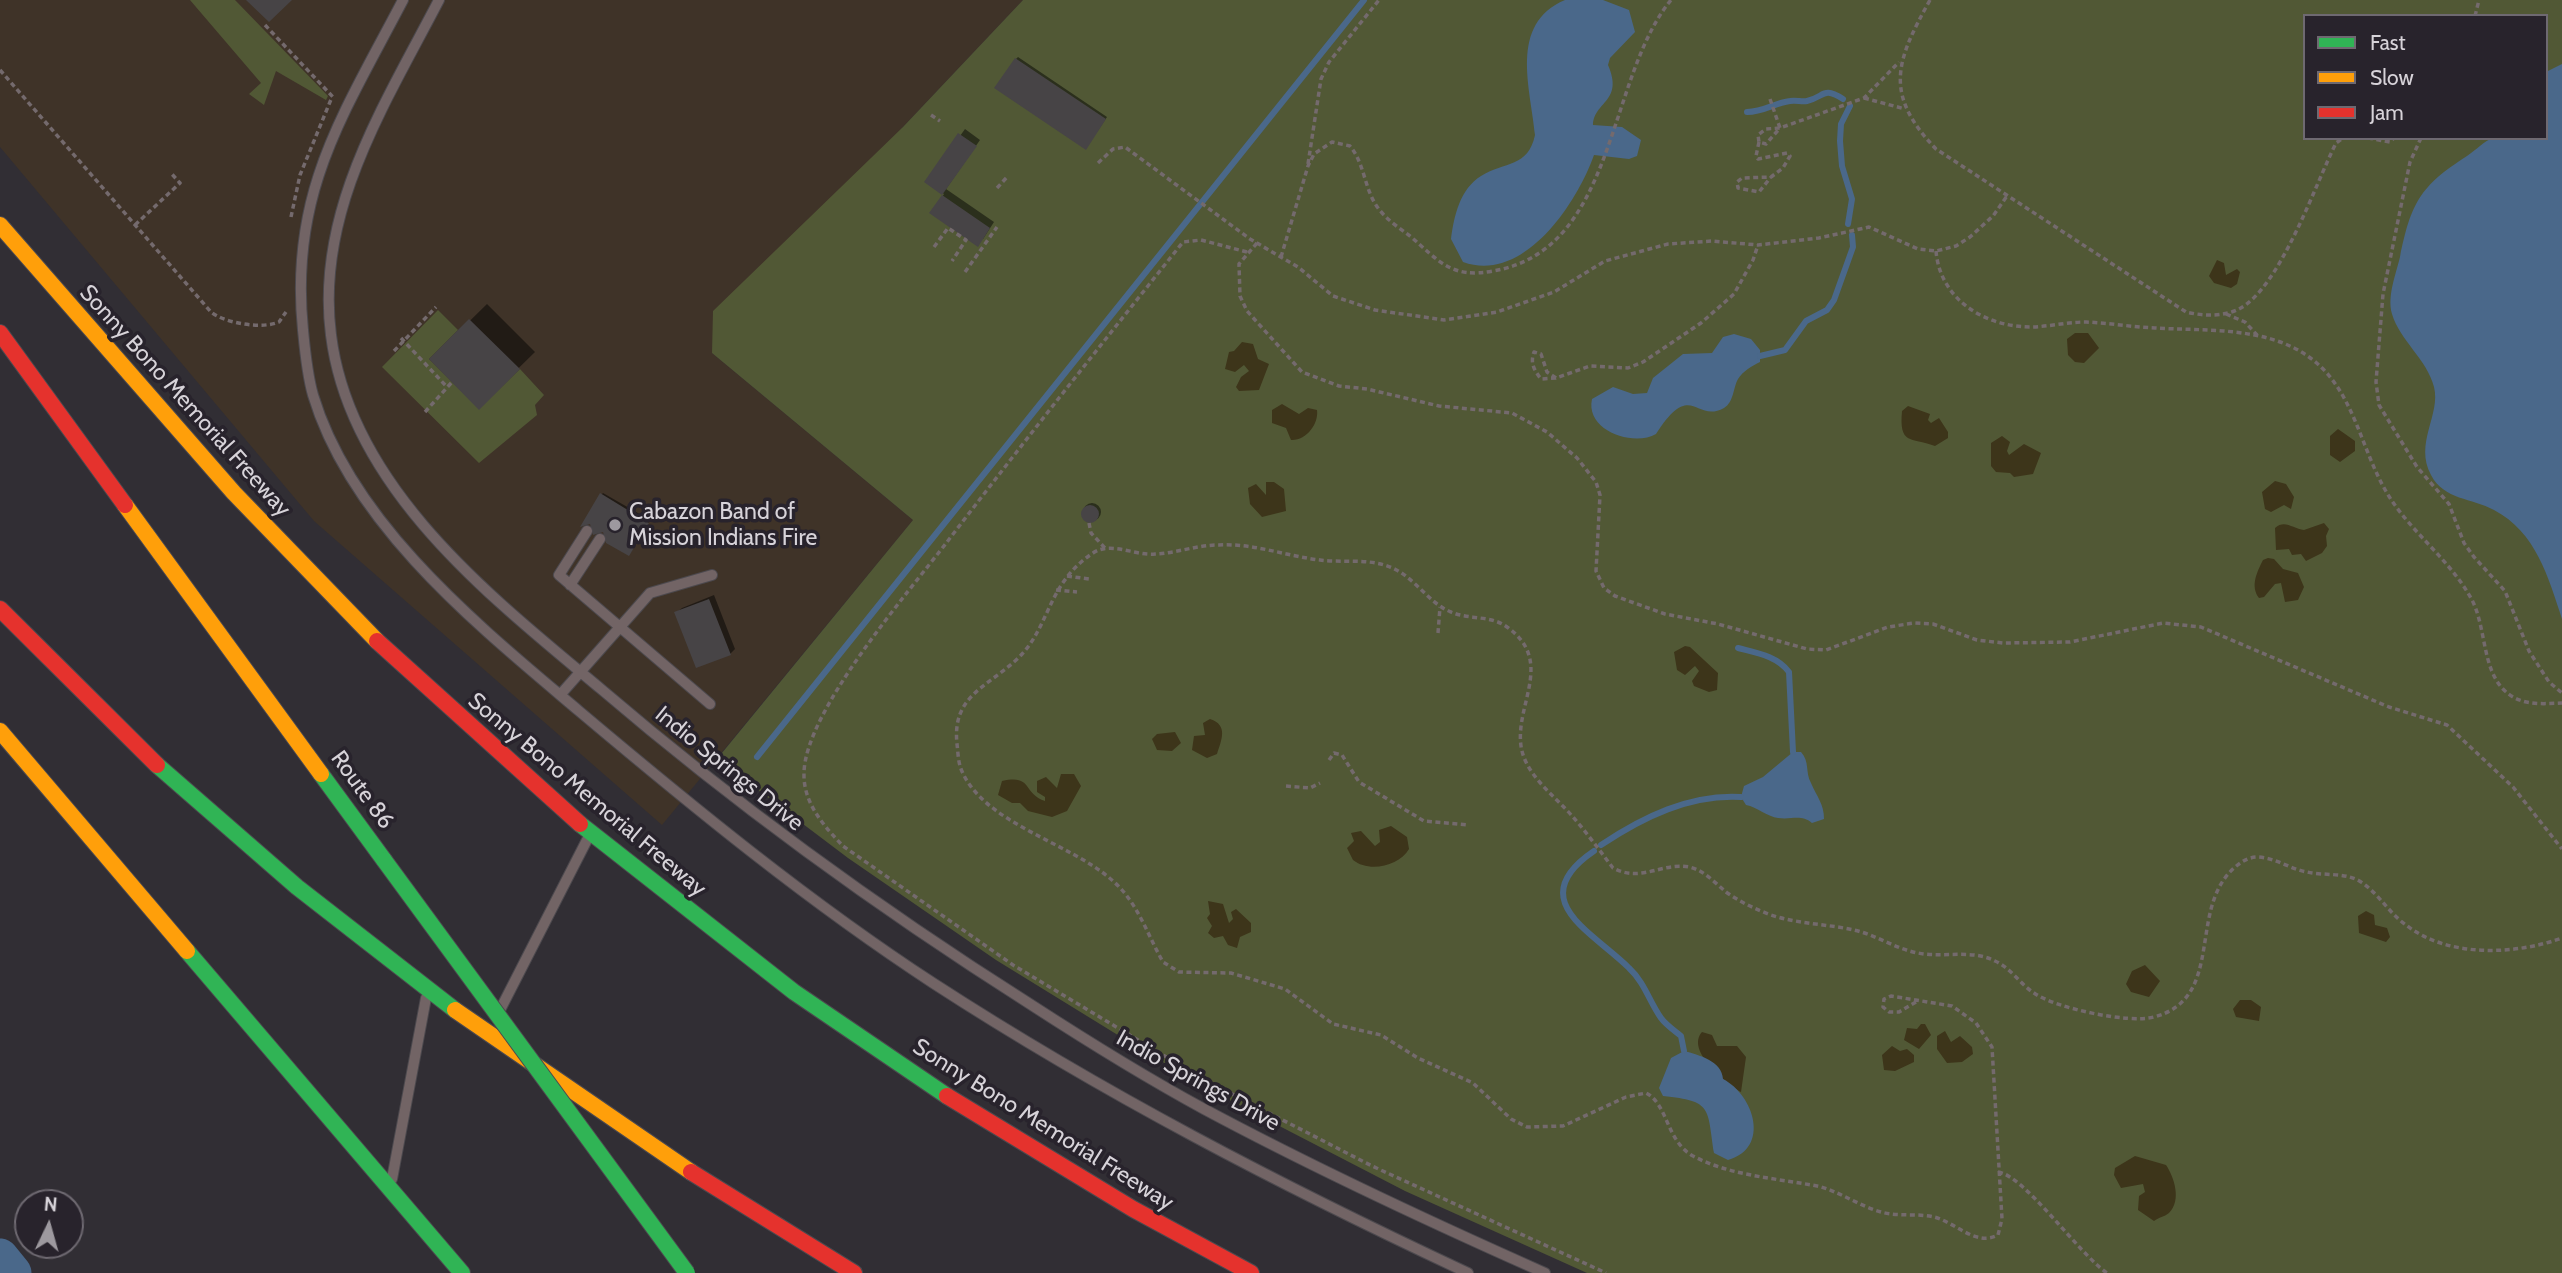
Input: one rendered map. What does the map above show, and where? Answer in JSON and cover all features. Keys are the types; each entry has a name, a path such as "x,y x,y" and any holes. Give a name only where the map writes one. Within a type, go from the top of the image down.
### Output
{"highway":[{"name":"Sonny Bono Memorial Freeway","path":"0,225 278,540 381,645 491,747 661,892 842,1026 1007,1134 1117,1200 1251,1273"},
{"name":"Route 86","path":"0,333 687,1273"},
{"path":"0,609 123,733 364,942 600,1116 854,1273"},
{"path":"0,731 462,1273"}],"lane":[{"path":"403,0 328,145 313,188 299,282 313,394 341,458 386,526 421,567 505,648 560,695 692,805 932,982 1187,1135 1319,1204 1468,1273"},
{"name":"Indio Springs Drive","path":"439,0 358,158 344,196 331,283 330,331 335,360 353,415 386,474 443,546 525,625 701,774 812,859 953,956 1096,1046 1202,1108 1332,1175 1545,1273"},
{"path":"587,531 559,575 710,704"},
{"path":"570,584 600,539"},
{"path":"560,695 650,593 712,575"},
{"path":"488,1035 591,833"},
{"path":"390,1190 427,990"}],"path":[{"path":"1281,257 1308,166 1321,79 1329,62 1378,0"},
{"path":"1308,166 1314,154 1332,142 1350,146 1361,162 1378,209 1439,263 1473,274 1518,264 1546,246 1591,195 1602,158 1656,20 1671,0"},
{"path":"1770,177 1742,178 1737,182 1738,188 1759,192 1770,177 1783,168 1790,156 1782,154 1758,159 1758,135 1766,129 1780,128 1864,98 1900,60 1930,0"},
{"path":"265,25 332,97 336,97"},
{"path":"1900,60 1899,89 1905,109 1936,149 2186,312 2197,315 2225,314 2247,304 2268,282 2336,143 2340,140"},
{"path":"0,70 219,319 263,326 272,325 284,318"},
{"path":"1864,98 1905,109"},
{"path":"1770,99 1780,128"},
{"path":"931,115 940,121"},
{"path":"1759,142 1766,144 1780,128"},
{"path":"2420,140 2410,162 2383,294 2376,382 2379,405 2417,467 2449,504 2464,542 2505,591 2529,651 2549,682 2562,693"},
{"path":"1098,163 1107,152 1119,146 1138,155 1250,239 1281,257 1333,296 1352,305 1444,320 1497,312 1554,292 1605,261 1636,251 1694,241 1758,245 1819,238 1868,227 1918,249 1936,251 1956,246 1970,237 1993,216 2007,196"},
{"path":"135,225 180,183 170,172"},
{"path":"997,188 1008,176"},
{"path":"965,272 997,226"},
{"path":"934,247 948,228 957,233 966,240 952,261"},
{"path":"1247,252 1201,240 1183,242 1042,418 860,654 808,746 804,775 808,798 822,824 843,846 1013,965 1138,1043 1371,1166 1606,1273"},
{"path":"1257,243 1247,252 1237,273 1240,296 1247,311 1302,372 1339,386 1367,389 1439,406 1512,413 1547,432 1577,458 1595,482 1600,495 1596,571 1604,588 1615,596 1665,614 1718,624 1807,649 1826,650 1888,627 1914,623 1933,624 1977,640 2003,643 2070,642 2164,623 2201,627 2389,707 2447,725 2513,787 2562,849"},
{"path":"1556,378 1547,372 1542,354 1534,352 1531,359 1534,370 1541,379 1556,378 1590,366 1628,368 1668,346 1734,294 1753,260 1758,245"},
{"path":"1936,251 1938,267 1959,302 2002,324 2031,327 2086,322 2200,329 2258,337 2293,347 2308,356 2333,380 2356,420 2386,491 2413,528 2459,580 2472,600 2497,682 2514,699 2527,704 2562,703"},
{"path":"394,351 402,339 436,307"},
{"path":"2225,314 2245,323 2258,337"},
{"path":"402,339 447,387"},
{"path":"425,412 452,382"},
{"path":"1089,523 1090,533 1104,548"},
{"path":"1916,1002 1899,1012 1889,1012 1883,1007 1884,999 1891,996 1952,1006 1976,1023 1989,1039 1994,1060 2001,1229 1998,1235 1984,1240 1937,1218 1885,1214 1821,1187 1751,1177 1693,1156 1672,1136 1659,1107 1646,1093 1626,1097 1563,1126 1527,1127 1511,1119 1473,1083 1418,1058 1381,1035 1333,1024 1286,989 1248,976 1179,972 1170,968 1157,953 1133,903 1118,885 1099,870 990,806 972,790 960,766 956,736 959,710 975,692 1021,656 1037,631 1056,590 1067,576 1095,552 1104,548 1145,555 1208,545 1238,545 1320,560 1372,563 1400,572 1451,612 1500,623 1518,638 1526,651 1531,673 1521,734 1523,755 1533,774 1575,819 1613,868 1638,875 1679,867 1698,870 1736,899 1770,915 1856,930 1916,953 1994,960 2035,994 2097,1014 2129,1019 2155,1017 2169,1011 2188,996 2199,977 2208,916 2215,894 2229,872 2249,858 2269,859 2306,872 2354,878 2370,889 2405,925 2436,940 2498,952 2532,949 2562,938"},
{"path":"1067,576 1088,579"},
{"path":"1056,590 1077,592"},
{"path":"1438,633 1440,606"},
{"path":"1329,760 1334,753 1342,755 1359,782 1424,821 1469,825"},
{"path":"1286,786 1310,788 1320,783"},
{"path":"1998,1172 2005,1173 2022,1187 2089,1258 2107,1273"}],"shaded area":[{"path":"0,0 1023,0 903,127 712,353 913,520 662,825 314,521 0,147"}],"green space":[{"path":"190,0 235,0 328,96 326,100 276,71 264,105 249,94 261,83"},
{"path":"1023,0 2562,0 2562,1273 1587,1273 1405,1191 1231,1101 996,960 848,858 717,759 913,520 712,353 713,311 903,127"},
{"path":"438,310 458,330 429,359 479,409 520,369 544,395 535,405 537,415 479,463 382,367"}],"sand":[{"path":"2217,260 2224,263 2226,275 2237,269 2240,272 2237,284 2231,288 2214,283 2209,276"},
{"path":"2075,333 2088,333 2099,348 2084,363 2075,362 2068,355 2067,339"},
{"path":"1242,342 1253,344 1258,359 1269,364 1259,390 1239,391 1236,387 1241,377 1249,371 1244,365 1235,372 1225,369 1229,352 1234,351"},
{"path":"1282,404 1299,414 1308,408 1317,410 1314,426 1302,438 1291,440 1286,428 1272,423 1272,410"},
{"path":"1908,406 1930,414 1928,420 1931,423 1939,418 1948,432 1948,438 1935,446 1908,438 1902,430 1902,411"},
{"path":"2338,429 2355,441 2355,451 2340,462 2330,455 2330,436"},
{"path":"2002,436 2010,442 2007,451 2009,455 2024,444 2041,453 2033,474 2014,477 2010,473 1996,472 1991,466 1991,443"},
{"path":"2275,481 2286,484 2294,497 2291,509 2284,505 2271,512 2265,509 2262,492"},
{"path":"1266,482 1274,482 1284,489 1286,511 1262,517 1250,504 1248,488 1256,484 1266,495"},
{"path":"2324,523 2329,529 2326,536 2327,546 2322,553 2306,561 2301,554 2292,555 2289,549 2276,550 2275,528 2279,525 2286,524 2304,530"},
{"path":"2274,559 2283,569 2298,573 2304,587 2298,600 2285,602 2281,583 2275,584 2264,597 2259,598 2255,579 2263,560"},
{"path":"1685,646 1690,647 1718,673 1717,690 1709,692 1694,686 1692,681 1699,671 1695,666 1685,675 1677,670 1674,652"},
{"path":"1210,719 1220,725 1222,734 1217,754 1207,758 1192,750 1194,736 1205,735 1203,723"},
{"path":"1175,732 1181,743 1172,751 1157,750 1152,739 1157,734"},
{"path":"1061,774 1074,774 1081,786 1067,811 1052,817 1028,811 1020,803 1012,803 998,795 1002,781 1019,780 1045,801 1045,797 1037,792 1037,781 1046,777 1057,788"},
{"path":"1391,826 1407,837 1409,849 1404,855 1391,863 1375,867 1353,860 1347,848 1354,841 1351,833 1361,831 1375,846 1380,842 1379,830"},
{"path":"1208,901 1223,904 1229,923 1233,919 1231,912 1236,909 1251,923 1251,932 1240,937 1237,948 1228,945 1223,936 1214,938 1208,933 1212,926 1207,918 1210,914"},
{"path":"2366,911 2374,915 2375,925 2387,928 2390,937 2386,942 2359,933 2358,916"},
{"path":"2145,965 2160,981 2149,997 2131,992 2126,984 2132,971"},
{"path":"2240,1000 2251,1000 2261,1007 2259,1021 2236,1017 2233,1009"},
{"path":"1921,1024 1925,1024 1931,1035 1919,1049 1904,1040 1907,1028 1917,1029"},
{"path":"1945,1031 1951,1042 1960,1036 1972,1047 1973,1054 1962,1062 1947,1063 1937,1049 1937,1036"},
{"path":"1702,1032 1712,1035 1717,1046 1737,1046 1746,1057 1741,1092 1718,1075 1703,1057 1698,1040"},
{"path":"1892,1046 1900,1051 1907,1049 1914,1055 1914,1062 1895,1071 1884,1070 1882,1055"},
{"path":"2135,1156 2166,1165 2174,1182 2176,1195 2173,1208 2154,1221 2138,1210 2139,1196 2145,1192 2143,1184 2121,1188 2114,1175 2115,1168"}],"water":[{"path":"1565,0 1603,0 1629,10 1635,32 1610,58 1608,65 1613,87 1593,125 1622,127 1641,140 1637,156 1629,159 1594,155 1575,195 1561,216 1545,235 1527,250 1507,261 1485,266 1463,262 1451,239 1459,204 1474,181 1490,171 1521,159 1532,146 1535,135 1528,78 1529,41 1536,25 1547,11"},
{"path":"2562,64 2562,619 2538,557 2520,530 2494,510 2451,494 2431,475 2425,452 2434,408 2434,387 2426,368 2396,324 2391,307 2393,285 2409,223 2414,209 2428,187 2489,140 2548,140 2548,71"},
{"path":"1734,334 1751,339 1760,350 1760,362 1740,376 1730,402 1724,408 1706,411 1686,405 1668,417 1656,434 1647,438 1624,437 1603,428 1596,420 1592,399 1613,387 1633,394 1647,393 1653,378 1683,354 1712,353 1723,337"},
{"path":"1793,752 1801,752 1806,760 1809,779 1821,805 1824,819 1812,823 1800,818 1774,817 1746,805 1741,797 1744,786 1763,777"},
{"path":"1684,1051 1714,1063 1723,1079 1734,1087 1750,1108 1753,1133 1750,1145 1741,1154 1728,1160 1714,1153 1705,1110 1691,1101 1663,1096 1659,1088 1671,1058"}],"building":[{"path":"246,0 292,0 269,22"},
{"path":"1015,58 1106,119 1086,150 994,88"},
{"path":"958,133 977,146 942,195 924,182"},
{"path":"942,195 990,228 978,247 929,213"},
{"path":"469,319 520,369 479,410 429,359"},
{"name":"Cabazon Band of Mission Indians Fire","path":"600,493 649,523 629,556 606,543 603,532 593,535 590,524 580,527"},
{"path":"1086,505 1094,505 1099,514 1097,521 1086,523 1081,518 1081,510"},
{"path":"709,599 731,655 696,668 674,612"}],"waterway":[{"path":"757,757 1364,0"},
{"path":"1747,112 1759,111 1784,102 1807,101 1827,93 1843,99"},
{"path":"1848,224 1852,199 1842,166 1840,141 1841,124 1850,106"},
{"path":"1760,356 1785,350 1806,321 1827,310 1834,300 1853,247 1852,235"},
{"path":"1738,648 1773,659 1789,672 1793,752"},
{"path":"1601,845 1633,825 1685,803 1741,797"},
{"path":"1594,851 1573,869 1564,885 1564,900 1583,928 1634,974 1661,1018 1681,1036 1684,1051"},
{"path":"0,1257 13,1273"}],"traffic: fast":[{"path":"157,765 297,887 455,1010"},
{"path":"321,774 384,860"},
{"path":"580,824 794,992 947,1096"},
{"path":"384,860 687,1273"},
{"path":"187,951 462,1273"}],"traffic: slow":[{"path":"0,225 234,493 377,641"},
{"path":"125,505 321,774"},
{"path":"0,731 187,951"},
{"path":"455,1010 691,1172"}],"traffic: jam":[{"path":"0,333 125,505"},
{"path":"0,609 157,765"},
{"path":"377,641 580,824"},
{"path":"947,1096 1133,1209 1251,1273"},
{"path":"691,1172 854,1273"}],"place":[{"name":"Cabazon Band of Mission Indians Fire","path":"615,525"}]}
